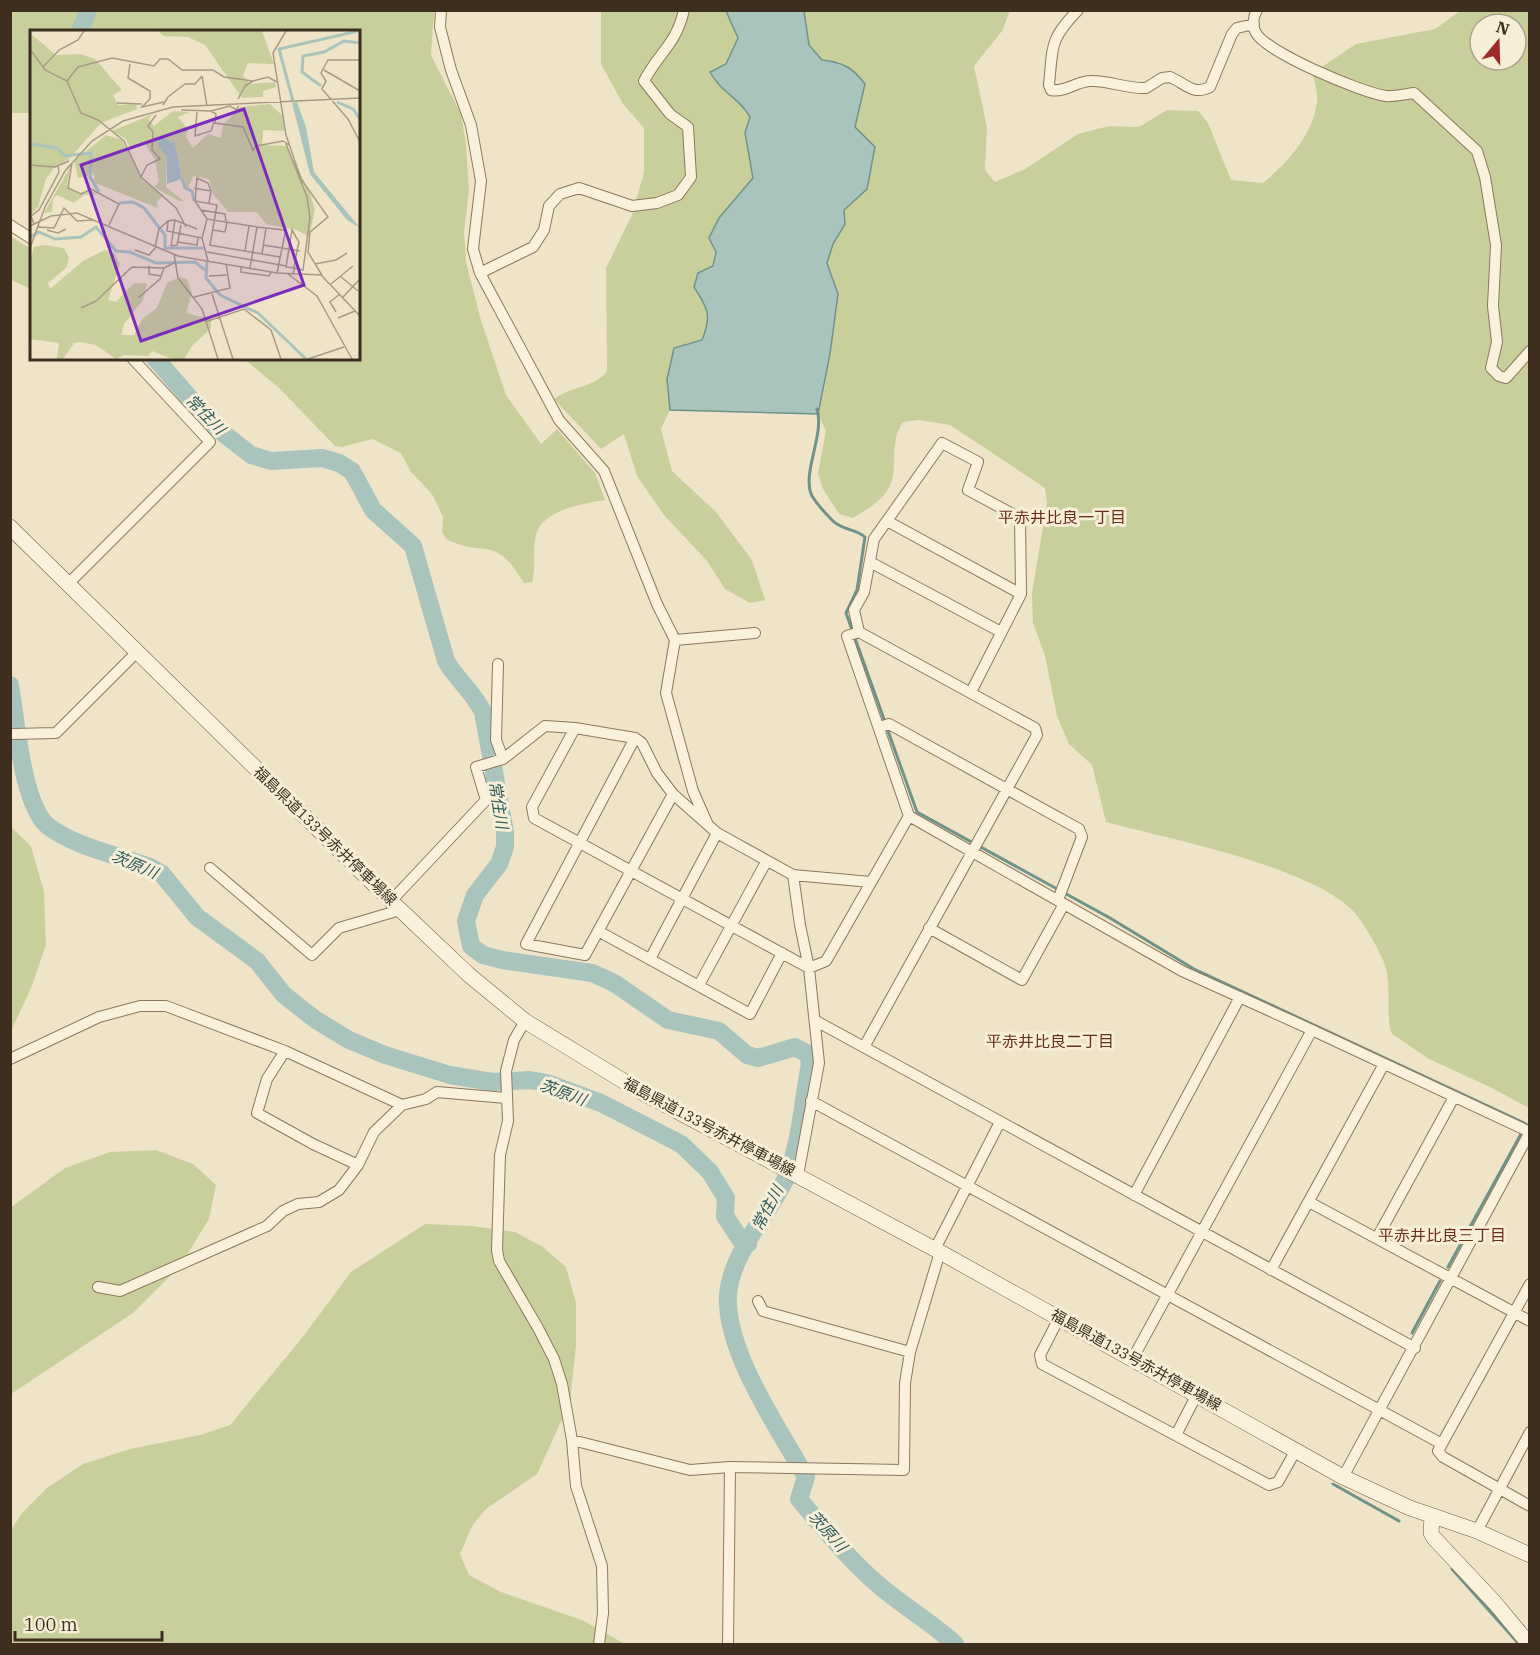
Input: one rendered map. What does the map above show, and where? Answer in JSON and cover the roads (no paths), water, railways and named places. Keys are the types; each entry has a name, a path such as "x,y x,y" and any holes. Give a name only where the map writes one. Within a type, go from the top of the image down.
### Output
{"main road":[{"name":"福島県道133号赤井停車場線","path":"10,527 396,906 469,975 525,1021 643,1093 937,1250 1343,1477 1432,1517 1477,1531 1530,1556"},
{"path":"1432,1517 1431,1533 1434,1538 1495,1603 1529,1644"}],"street":[{"path":"441,10 440,27 451,70 471,125 481,181 473,249 480,273 559,420 604,471 657,604 675,640 666,693 693,791 708,825"},
{"path":"480,273 533,247 544,230 549,206 560,194 579,188 632,206 657,203 678,195 691,177 687,127 670,114 644,81 652,65 671,45 684,10"},
{"path":"1078,10 1057,33 1049,85 1051,90 1063,90 1076,83 1092,80 1146,88 1162,78 1170,77 1189,89 1202,91 1210,87 1232,34 1237,28 1254,24"},
{"path":"1257,10 1254,24 1256,34 1276,50 1344,84 1386,96 1414,93 1477,151 1485,177 1496,245 1493,306 1497,342 1491,368 1499,376 1506,378 1530,351"},
{"path":"10,225 30,238"},
{"path":"68,584 210,442 134,360"},
{"path":"855,634 854,610 864,592 874,539 942,443 978,462 968,490 1020,518 1021,594 971,692"},
{"path":"887,521 1021,594"},
{"path":"870,562 1000,632"},
{"path":"675,640 755,633"},
{"path":"575,728 532,807 534,818 809,968 826,962 909,816 884,726 847,636 855,634 971,692 1035,728 1037,735 864,1047"},
{"path":"12,734 56,733 137,652"},
{"path":"498,664 496,740 500,760"},
{"path":"210,868 312,955 339,928 396,906 486,800 476,767 500,760 545,726 575,728 635,738 642,743 657,773 673,794 717,833 766,862 794,875 871,882"},
{"path":"884,726 1079,829 1082,837 1061,896 1022,980 929,928"},
{"path":"635,738 526,944 585,955 673,794"},
{"path":"909,816 974,846 1182,970 1530,1132 1415,1348 1343,1477"},
{"path":"650,959 717,833"},
{"path":"699,986 766,862"},
{"path":"792,1172 819,1063 809,968 794,875"},
{"path":"598,931 750,1014 782,953"},
{"path":"1134,1195 1240,997"},
{"path":"10,1059 99,1017 153,1005 166,1006 285,1051 402,1105"},
{"path":"525,1021 514,1040 506,1071 505,1096 508,1121 500,1155 497,1251 500,1261 554,1359 562,1384 572,1440 576,1486 602,1566 603,1595 599,1644"},
{"path":"816,1021 1415,1348"},
{"path":"1132,1358 1312,1030"},
{"path":"285,1051 267,1079 257,1113 302,1139 358,1165"},
{"path":"1271,1270 1384,1064"},
{"path":"98,1287 120,1291 267,1226 283,1211 298,1204 319,1202 339,1190 358,1165 374,1132 402,1105 426,1099 438,1092 505,1096"},
{"path":"1377,1238 1454,1097"},
{"path":"811,1101 1442,1444"},
{"path":"572,1440 690,1470 730,1467 904,1470 905,1383 910,1352 937,1250 1000,1122"},
{"path":"1309,1202 1530,1321"},
{"path":"1530,1284 1438,1451 1443,1457 1530,1506"},
{"path":"758,1301 763,1311 910,1352"},
{"path":"1059,1318 1040,1355 1042,1364 1269,1485 1278,1482 1296,1450"},
{"path":"1176,1435 1197,1394"},
{"path":"1477,1531 1530,1432"},
{"path":"728,1644 730,1467"}],"water":[{"path":"726,11 804,11 809,45 822,60 836,62 847,67 865,84 855,127 875,147 867,189 844,210 845,224 833,244 827,263 838,294 830,354 818,414 670,410 667,379 674,348 702,340 707,325 707,312 694,287 698,273 713,266 716,252 709,238 719,218 753,178 745,133 750,117 741,104 720,86 710,72 726,64 738,38"}],"waterway":[{"name":"常住川","path":"81,30 88,10"},
{"name":"常住川","path":"157,360 214,426 251,455 271,461 322,458 339,463 352,471 373,510 413,546 446,661 483,712 505,832 505,847 499,864 475,895 466,921 471,946 483,955 502,960 592,973 614,983 668,1020 719,1031 747,1055 758,1058 795,1047 808,1054 810,1064 798,1139 790,1167 778,1194 751,1235 736,1264 728,1294 729,1316 744,1364 755,1388 806,1477 799,1499 859,1567 890,1595 955,1644"},
{"path":"817,409 818,430 809,487 814,499 833,521 865,537 857,590 846,613 885,722"},
{"name":"茨原川","path":"10,685 26,781 39,815 48,826 71,840 150,867 162,874 197,917 257,961 284,995 316,1020 349,1040 385,1055 450,1075 492,1082 530,1080 547,1083 601,1103 681,1144 710,1172 726,1198 725,1216 740,1239 748,1244"},
{"path":"887,728 917,812 1110,918 1194,969 1526,1124"},
{"path":"1448,1267 1521,1134"},
{"path":"1412,1333 1440,1281"},
{"path":"1333,1484 1399,1521"},
{"path":"1452,1569 1519,1644"}],"district":[{"name":"平赤井比良一丁目","path":"1062,517"},
{"name":"平赤井比良二丁目","path":"1050,1041"},
{"name":"平赤井比良三丁目","path":"1442,1235"}]}
